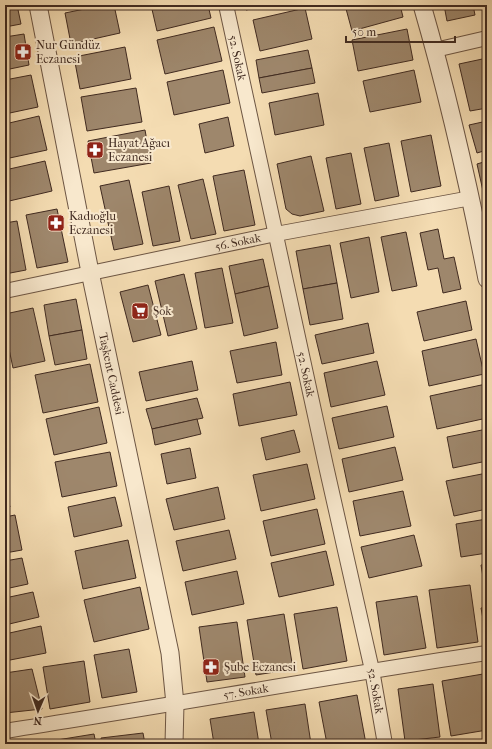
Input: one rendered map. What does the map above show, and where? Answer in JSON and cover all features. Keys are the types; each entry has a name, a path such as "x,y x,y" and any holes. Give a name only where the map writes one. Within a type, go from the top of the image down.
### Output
{"street":[{"name":"Taşkent Caddesi","path":"38,5 90,272 170,653 174,704 174,744"},
{"name":"52. Sokak","path":"226,5 372,670 385,744"},
{"path":"422,5 435,50 471,198 487,279"},
{"path":"435,50 487,38"},
{"name":"56. Sokak","path":"5,290 276,234 471,198"},
{"name":"57. Sokak","path":"5,731 372,670 487,653"}],"building":[{"path":"5,5 17,5 21,24 5,27"},
{"path":"104,5 114,5 120,33 71,44 65,13"},
{"path":"151,5 208,5 211,18 157,31"},
{"path":"245,5 270,5 246,10"},
{"path":"345,5 400,5 403,17 352,31"},
{"path":"444,5 473,5 475,15 447,21"},
{"path":"305,8 312,39 260,51 253,20"},
{"path":"214,27 222,61 165,74 157,40"},
{"path":"407,29 413,60 358,71 352,40"},
{"path":"24,34 29,65 5,70 5,37"},
{"path":"125,47 131,79 80,89 74,57"},
{"path":"308,50 312,68 259,78 256,60"},
{"path":"487,58 487,108 470,111 459,64"},
{"path":"312,68 315,83 262,93 259,78"},
{"path":"223,70 230,103 174,115 167,82"},
{"path":"414,70 421,102 370,112 363,81"},
{"path":"31,75 38,107 5,114 5,80"},
{"path":"136,88 142,122 87,131 81,97"},
{"path":"318,93 324,125 275,135 269,103"},
{"path":"39,116 47,150 5,159 5,124"},
{"path":"228,117 234,146 205,153 199,124"},
{"path":"487,121 487,150 477,153 469,125"},
{"path":"145,130 151,163 94,173 88,141"},
{"path":"431,135 441,186 411,192 401,141"},
{"path":"389,143 399,196 375,201 364,148"},
{"path":"351,153 361,204 336,209 326,158"},
{"path":"311,156 324,211 300,216 292,214 286,209 277,164"},
{"path":"45,161 52,191 5,202 5,170"},
{"path":"487,161 487,190 483,191 477,164"},
{"path":"244,170 255,225 224,231 213,176"},
{"path":"203,179 216,234 191,239 178,185"},
{"path":"129,180 143,244 114,250 100,186"},
{"path":"169,186 180,241 153,246 142,192"},
{"path":"57,209 68,262 37,268 26,215"},
{"path":"17,221 26,270 5,274 5,223"},
{"path":"438,229 444,259 454,257 461,289 443,293 438,268 428,270 420,233"},
{"path":"406,232 417,286 392,291 381,237"},
{"path":"369,237 379,292 351,298 340,243"},
{"path":"330,245 337,283 303,289 296,251"},
{"path":"263,259 269,286 235,294 229,266"},
{"path":"222,268 233,323 205,328 195,273"},
{"path":"184,274 197,329 168,336 155,281"},
{"path":"337,283 343,319 310,325 303,289"},
{"path":"148,285 161,335 133,342 120,292"},
{"path":"269,286 278,328 244,336 235,294"},
{"path":"76,299 82,330 49,336 44,305"},
{"path":"466,301 472,330 424,341 417,312"},
{"path":"33,308 45,361 13,368 5,330 5,314"},
{"path":"368,323 374,353 322,364 315,335"},
{"path":"82,330 87,359 55,365 49,336"},
{"path":"476,339 484,374 429,386 422,351"},
{"path":"276,342 282,375 237,383 230,351"},
{"path":"192,361 198,390 146,401 139,372"},
{"path":"377,361 385,395 331,407 324,373"},
{"path":"90,364 98,402 43,413 35,375"},
{"path":"290,382 297,415 239,426 233,394"},
{"path":"486,384 487,418 437,429 430,396"},
{"path":"197,398 203,418 152,429 146,409"},
{"path":"387,406 394,437 339,449 332,418"},
{"path":"99,407 107,443 54,455 46,419"},
{"path":"197,419 201,434 155,445 152,429"},
{"path":"487,429 487,461 453,468 447,437"},
{"path":"294,430 300,452 266,460 261,438"},
{"path":"395,447 403,480 349,492 342,459"},
{"path":"190,448 196,478 167,484 161,454"},
{"path":"110,452 117,486 62,497 55,462"},
{"path":"307,464 315,499 261,511 253,475"},
{"path":"487,473 487,509 454,516 446,481"},
{"path":"218,487 225,519 174,530 166,499"},
{"path":"5,490 10,507 5,508"},
{"path":"403,491 411,526 360,536 353,501"},
{"path":"115,497 122,526 74,537 68,507"},
{"path":"317,509 325,544 271,556 263,521"},
{"path":"15,515 22,550 5,553 5,517"},
{"path":"487,519 487,553 461,557 456,524"},
{"path":"229,530 236,559 183,571 176,541"},
{"path":"414,535 422,566 369,578 361,547"},
{"path":"128,540 136,578 83,589 75,551"},
{"path":"326,551 334,585 279,597 271,563"},
{"path":"22,558 28,584 5,589 5,561"},
{"path":"487,564 487,595 486,595 481,565"},
{"path":"237,571 244,604 192,615 185,582"},
{"path":"470,585 478,642 437,648 429,590"},
{"path":"140,587 149,629 94,642 84,600"},
{"path":"33,592 39,617 5,625 5,598"},
{"path":"417,596 426,648 384,655 376,602"},
{"path":"337,607 347,661 303,669 294,614"},
{"path":"487,607 487,641 481,608"},
{"path":"284,614 293,669 256,675 247,620"},
{"path":"237,622 245,677 207,682 199,627"},
{"path":"41,626 46,653 5,661 5,634"},
{"path":"129,649 137,692 102,698 94,655"},
{"path":"84,661 90,702 50,709 43,667"},
{"path":"32,669 42,709 5,713 5,673"},
{"path":"483,674 487,698 487,730 451,736 442,681"},
{"path":"433,684 440,737 405,741 398,689"},
{"path":"357,695 366,744 327,744 319,702"},
{"path":"305,704 311,744 272,744 266,710"},
{"path":"254,712 259,744 214,744 210,719"},
{"path":"143,733 145,744 102,744 101,738"},
{"path":"94,734 96,744 58,744 57,740"}],"place":[{"name":"Nur Gündüz Eczanesi","path":"23,52"},
{"name":"Hayat Ağacı Eczanesi","path":"95,150"},
{"name":"Kadıoğlu Eczanesi","path":"56,223"},
{"name":"Şok","path":"140,311"},
{"name":"Şube Eczanesi","path":"211,667"}]}
